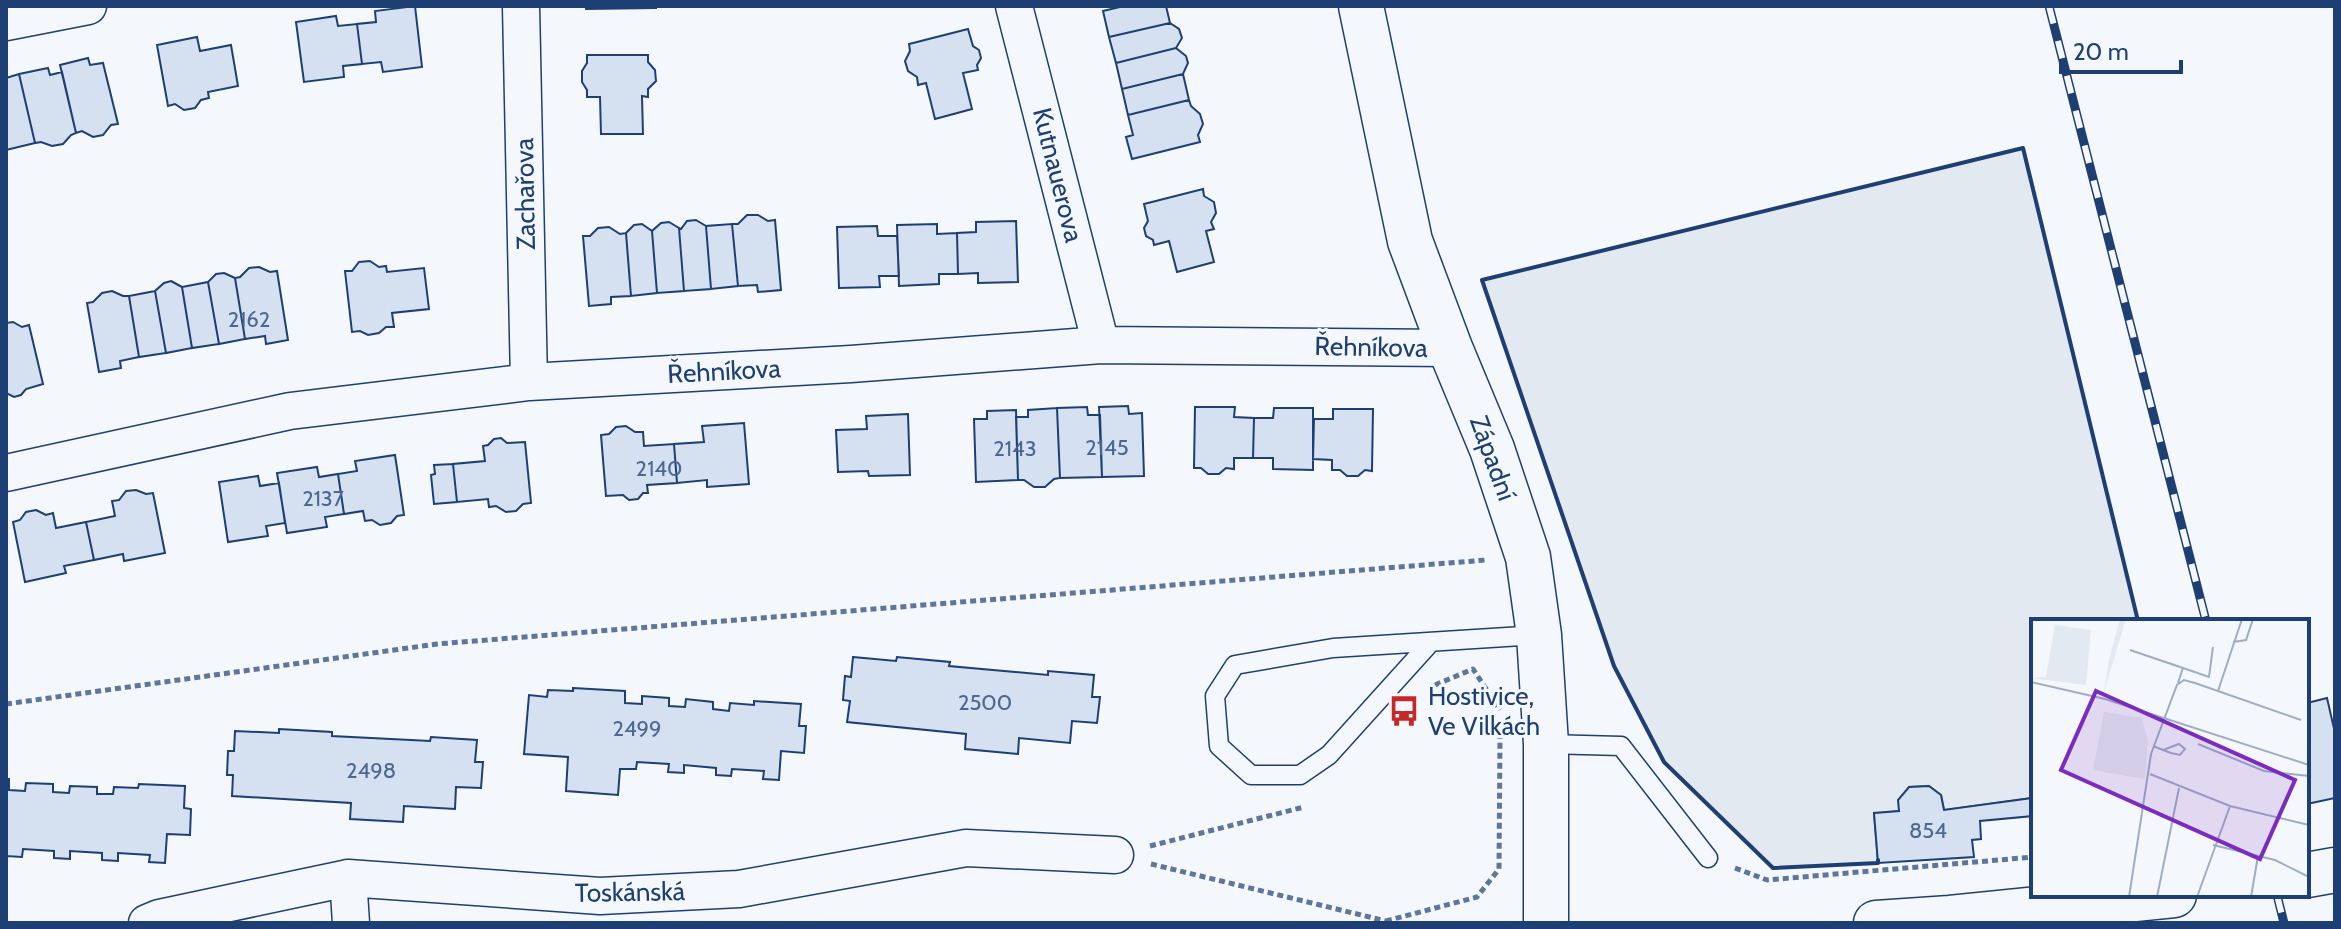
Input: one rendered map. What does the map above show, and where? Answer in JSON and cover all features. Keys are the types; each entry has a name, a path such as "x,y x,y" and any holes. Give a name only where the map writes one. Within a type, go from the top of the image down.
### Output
{"street":[{"path":"25,14 88,6"},
{"name":"Zachařova","path":"521,6 529,382"},
{"name":"Kutnauerova","path":"1014,6 1101,345"},
{"name":"Západní","path":"1361,6 1410,241 1492,449 1528,557 1539,635 1546,744 1546,923"},
{"name":"Řehníkova","path":"6,473 290,411 529,382 836,365 1101,345 1450,348"},
{"name":"Toskánská","path":"147,923 348,878 600,896 739,889 966,848 1115,855"},
{"path":"2309,875 2335,870"},
{"path":"348,878 351,923"},
{"path":"1876,923 2155,897"}],"lane":[{"path":"1431,642 1329,755 1300,775 1251,775 1219,746 1215,696 1235,665 1333,648 1539,635"},
{"path":"1546,744 1621,746 1708,858"}],"path":[{"path":"6,704 437,644 1528,557"},
{"path":"1115,855 1387,922 1477,897 1499,869 1500,709 1473,669 1429,687"},
{"path":"1115,855 1312,805"},
{"path":"1708,858 1767,880 2031,857"}],"shaded area":[{"path":"2023,148 2138,619 2031,619 2031,798 1944,810 1941,795 1929,786 1909,787 1899,811 1874,814 1878,863 1773,868 1664,762 1614,666 1482,280"}],"building":[{"path":"415,6 422,67 383,72 381,62 362,64 357,24 376,22 375,11"},
{"path":"586,6 656,6 656,8 586,9"},
{"path":"1124,6 1166,6 1170,23 1109,37 1103,11"},
{"path":"336,16 338,26 357,24 362,64 343,66 344,77 304,82 296,22"},
{"path":"1170,23 1179,29 1182,38 1176,48 1116,63 1109,37"},
{"path":"968,29 981,58 978,70 963,73 972,109 935,119 926,83 918,85 917,77 908,71 905,61 910,51 909,44"},
{"path":"197,37 200,51 231,45 238,86 208,92 209,98 201,100 195,108 184,110 175,104 168,106 157,45"},
{"path":"1176,48 1186,56 1188,63 1183,74 1122,89 1116,63"},
{"path":"587,55 648,55 656,81 648,89 648,97 642,96 643,134 601,134 600,97 587,97 582,82"},
{"path":"88,58 90,65 103,63 118,124 111,125 103,135 93,137 82,131 76,133 60,65"},
{"path":"48,68 50,75 62,72 76,133 63,144 52,146 35,143 19,74"},
{"path":"19,74 35,143 6,150 6,78"},
{"path":"1183,74 1189,100 1128,115 1122,89"},
{"path":"1189,100 1200,114 1203,124 1198,135 1200,142 1132,159 1126,137 1133,135 1128,115"},
{"path":"1203,189 1204,196 1214,202 1216,213 1211,222 1214,229 1206,231 1214,262 1177,272 1169,241 1154,245 1153,240 1146,236 1144,228 1148,221 1144,204"},
{"path":"747,215 775,220 781,290 758,292 757,285 738,286 732,224 738,224"},
{"path":"696,220 706,226 711,289 684,291 679,228 687,221"},
{"path":"1016,221 1018,282 978,283 978,273 958,274 957,233 976,232 976,222"},
{"path":"669,222 679,228 684,291 657,293 652,231 661,223"},
{"path":"642,224 652,231 657,293 631,296 626,233 634,225"},
{"path":"732,224 738,286 711,289 706,226"},
{"path":"937,224 937,234 957,233 958,274 939,274 939,284 899,286 897,225"},
{"path":"877,226 878,236 897,236 899,276 879,276 880,287 839,288 837,227"},
{"path":"609,227 620,234 626,233 631,296 611,297 611,304 589,306 583,236 590,236 598,228"},
{"path":"370,261 379,267 386,266 387,272 424,268 429,309 392,313 394,327 386,327 379,333 368,335 360,331 352,332 345,271 352,271 359,262"},
{"path":"259,267 270,272 277,271 288,340 266,344 265,336 245,339 235,278 249,268"},
{"path":"224,273 235,278 245,339 219,344 208,282 216,274"},
{"path":"171,281 182,287 192,348 166,353 155,291"},
{"path":"208,282 219,344 192,348 182,287"},
{"path":"112,291 129,296 139,357 120,361 121,368 99,372 87,303 93,302 102,293"},
{"path":"155,291 166,353 139,357 129,296"},
{"path":"13,322 22,327 29,325 43,384 14,397 6,393 6,323"},
{"path":"1128,406 1129,414 1142,413 1144,476 1102,477 1099,407"},
{"path":"1087,407 1088,415 1100,415 1102,477 1060,478 1057,408"},
{"path":"1195,407 1235,407 1234,417 1254,418 1253,458 1234,458 1234,469 1226,468 1219,474 1208,474 1201,468 1194,468"},
{"path":"1057,408 1060,478 1045,487 1034,487 1024,480 1018,480 1016,417 1028,417 1028,410"},
{"path":"1274,408 1313,408 1313,470 1273,469 1273,458 1253,458 1254,418 1273,418"},
{"path":"1333,409 1373,409 1372,471 1347,476 1340,470 1332,470 1332,460 1313,459 1314,419 1333,419"},
{"path":"1016,410 1018,480 976,482 974,419 987,419 987,411"},
{"path":"908,414 910,475 869,476 868,471 838,472 836,430 867,429 866,416"},
{"path":"744,423 749,484 707,487 707,480 677,483 674,444 704,442 702,426"},
{"path":"626,426 635,432 643,432 644,446 674,444 677,483 647,485 648,493 643,493 638,499 629,500 623,495 606,496 601,435 609,434 616,427"},
{"path":"501,438 507,443 525,442 531,503 523,504 516,511 506,512 496,506 489,507 488,499 457,502 453,464 485,461 483,446"},
{"path":"395,455 404,515 380,525 372,520 365,521 363,511 344,514 338,474 357,471 355,461"},
{"path":"453,464 457,502 434,504 431,475 435,474 434,465"},
{"path":"317,467 319,477 338,474 344,514 325,517 327,527 287,533 277,473"},
{"path":"258,476 260,486 279,483 285,523 266,526 268,536 228,542 219,482"},
{"path":"126,491 153,493 165,553 124,561 123,554 94,560 86,522 115,516 112,501 119,500"},
{"path":"36,510 46,515 53,513 56,528 86,522 94,560 64,566 66,573 25,582 13,522 20,520 26,512"},
{"path":"853,657 896,661 897,657 950,662 949,666 1048,675 1048,671 1094,675 1092,697 1100,697 1097,723 1072,721 1070,743 1019,738 1018,754 965,749 966,734 847,722 850,701 843,700 845,676 851,677"},
{"path":"573,688 625,691 625,703 642,704 642,696 669,698 669,706 685,707 686,699 713,702 713,709 729,711 730,703 801,704 799,726 806,726 804,753 781,751 779,780 763,779 764,771 732,769 731,776 716,775 716,768 684,765 684,773 668,772 669,764 637,762 636,769 620,769 618,795 566,791 568,757 524,754 529,695 547,697 548,690 573,691"},
{"path":"2327,698 2335,733 2335,798 2309,804 2309,702"},
{"path":"279,729 332,732 332,736 477,740 475,762 483,762 481,788 456,787 455,809 404,806 403,822 350,819 351,803 232,796 233,775 227,775 228,751 234,751 235,731 279,733"},
{"path":"6,779 9,779 9,790 25,791 26,783 53,784 53,792 69,793 70,786 97,787 97,794 113,794 114,787 138,788 139,784 185,786 184,808 191,809 190,835 167,834 165,863 149,862 150,855 118,853 118,861 102,860 102,853 70,851 70,859 54,858 54,851 23,849 22,857 6,856"},
{"path":"1929,786 1941,795 1944,810 2031,798 2031,816 1980,821 1981,839 1972,840 1974,857 1878,863 1874,813 1899,811 1898,800 1909,787"}],"railway":[{"path":"2049,6 2205,619"},
{"path":"2278,897 2284,923"}],"wall":[{"path":"1878,860 1878,863 1773,868 1664,762 1614,666 1482,280 2023,148 2138,619"}],"place":[{"name":"Hostivice, Ve Vilkách","path":"1404,711"}]}
